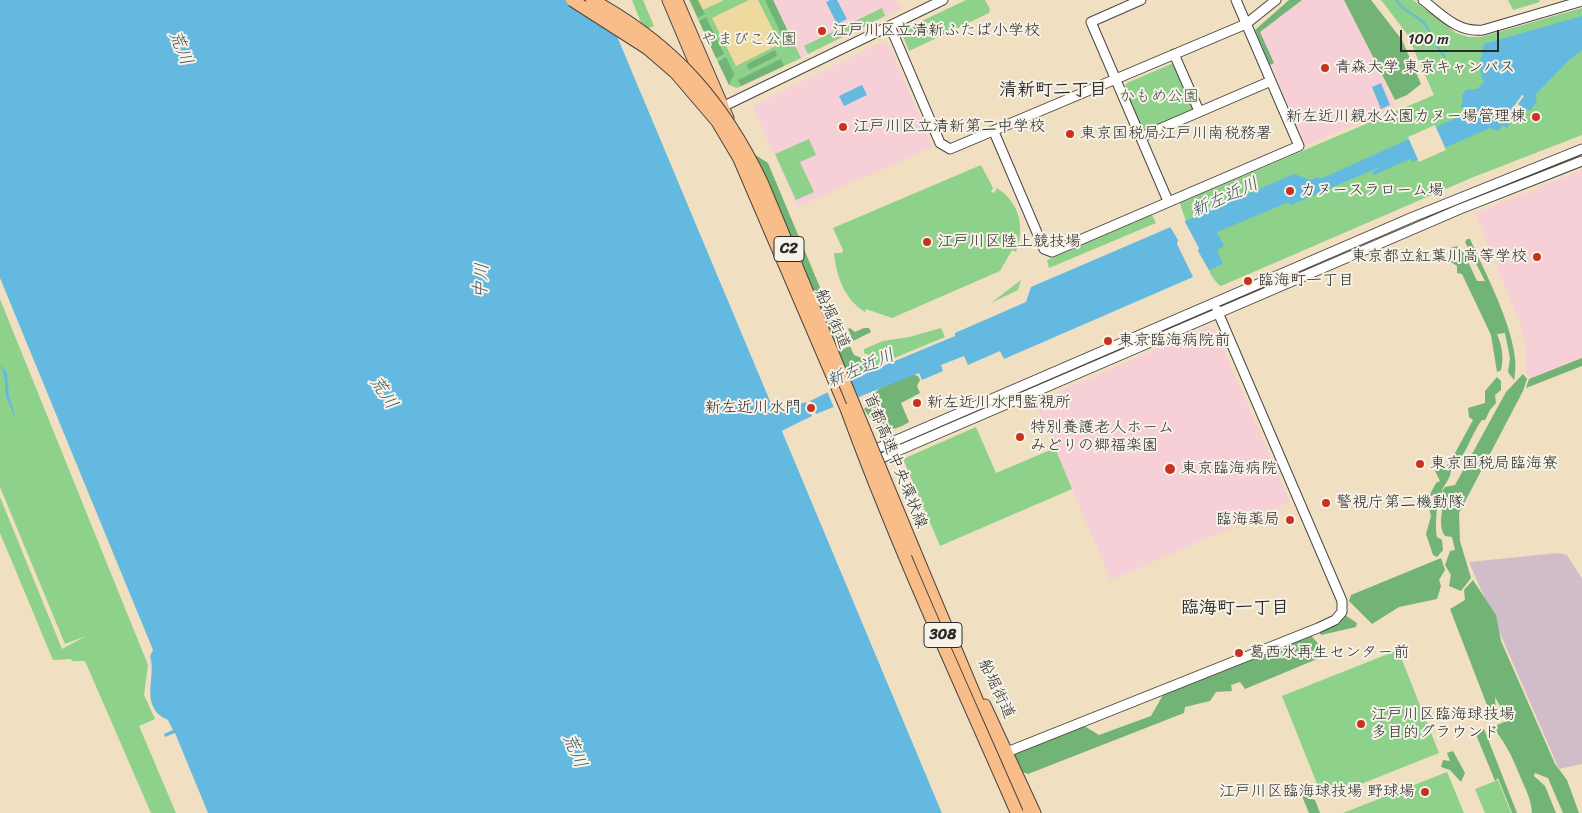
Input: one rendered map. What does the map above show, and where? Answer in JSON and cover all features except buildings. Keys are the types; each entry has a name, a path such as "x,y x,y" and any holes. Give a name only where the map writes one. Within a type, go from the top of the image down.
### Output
{"highway":[{"name":"首都高速中央環状線","path":"572,0 620,28 668,65 705,105 728,138 749,180 956,673"},
{"name":"首都高速中央環状線","path":"592,0 626,21 674,59 712,99 738,136 762,183 970,682"},
{"path":"956,673 1017,813"},
{"path":"956,673 995,749 1024,813"},
{"path":"970,682 1024,813"},
{"path":"970,682 1033,813"}],"main road":[{"name":"船堀街道","path":"668,0 719,108 836,380 851,411 878,454 966,665 1033,813"},
{"name":"船堀街道","path":"678,0 719,108"},
{"name":"船堀街道","path":"851,411 867,458 1017,813"}],"street":[{"path":"719,108 943,0"},
{"path":"1141,0 1091,22 1168,201"},
{"path":"994,132 1044,249 1052,252 1299,146 1236,0"},
{"path":"1423,0 1459,28 1471,32 1484,30 1561,3 1582,1"},
{"path":"890,26 943,146 950,149 1246,24 1273,1"},
{"path":"1174,54 1198,111"},
{"path":"1140,137 1271,81"},
{"path":"878,454 1214,303 1439,206 1582,149"},
{"path":"867,458 1218,314 1460,209 1582,161"},
{"path":"1007,752 1318,628 1335,620 1342,612 1342,601 1214,303"}],"shaded area":[{"name":"江戸川区立清新ふたば小学校","path":"773,0 896,0 901,9 801,58"},
{"name":"青森大学 東京キャンパス","path":"1299,0 1346,0 1394,104 1393,109 1306,145 1257,32"},
{"name":"江戸川区立清新第二中学校","path":"882,42 889,45 933,147 797,207 753,106"},
{"name":"東京都立紅葉川高等学校","path":"1582,170 1582,359 1531,379 1526,374 1526,348 1520,323 1475,213"},
{"name":"東京臨海病院","path":"1208,327 1215,330 1290,502 1111,580 1035,402"},
{"path":"1558,553 1567,555 1582,579 1582,764 1559,769 1469,562"}],"green space":[{"path":"632,0 643,0 654,26 644,30"},
{"name":"やまびこ公園","path":"689,0 773,0 801,58 737,88 729,85"},
{"path":"690,0 698,0 705,14 698,18"},
{"path":"765,0 773,0 794,45 788,48"},
{"path":"966,0 985,0 990,9 989,13 909,51 903,36 905,29"},
{"path":"1289,0 1302,0 1260,32 1274,63 1270,65 1255,30"},
{"path":"1344,0 1371,0 1402,40 1421,84 1407,95 1395,100"},
{"path":"1381,0 1413,0 1456,33 1469,37 1481,37 1582,8 1582,135 1471,178 1221,286 1216,282 1204,261 1186,222 1180,203 1434,95 1407,34"},
{"path":"1508,0 1539,0 1540,2 1513,10"},
{"path":"882,8 885,16 808,54 804,46"},
{"path":"706,17 724,54 716,58 699,21"},
{"path":"775,50 777,56 749,70 747,64"},
{"path":"726,57 734,74 729,85 718,62"},
{"path":"781,59 784,66 741,86 738,80"},
{"name":"かもめ公園","path":"1171,64 1176,66 1193,106 1192,111 1146,131 1142,128 1124,88 1127,83"},
{"path":"809,139 816,155 800,162 814,192 796,200 775,154"},
{"path":"754,154 768,163 839,333 840,336 834,341"},
{"name":"江戸川区陸上競技場","path":"981,165 993,188 991,192 994,193 997,188 1005,194 1019,216 1020,234 1016,252 1012,250 1000,271 892,318 866,309 865,312 858,307 846,293 839,278 834,253 842,253 843,250 833,228"},
{"path":"1152,215 1156,223 1049,268 1047,260"},
{"path":"1467,239 1470,239 1485,270 1508,329 1516,365 1514,380 1508,372 1510,358 1505,333 1497,334 1501,347 1502,365 1501,370 1497,372 1491,335 1462,274 1457,273 1457,266 1451,262 1454,257 1450,248 1457,246 1464,253 1477,281 1485,281 1465,242"},
{"path":"1021,280 1018,290 991,303"},
{"path":"0,299 148,665 144,695 155,719 139,726 176,813 151,813 85,661 72,661 71,659 53,660 0,533 0,497 62,649 86,636 65,644 0,487"},
{"path":"850,328 855,332 869,328 871,332 853,341 848,329"},
{"path":"941,328 945,337 875,366 872,363 874,357 864,353 864,349 883,341 909,337"},
{"path":"850,346 854,355 872,362 875,366 849,376 839,351"},
{"path":"1582,358 1582,366 1526,388 1529,379"},
{"path":"912,374 918,376 920,380 917,386 920,393 901,403 909,422 895,429 883,428 878,425 864,409 871,402 871,397 879,389"},
{"path":"1523,374 1527,379 1523,391 1459,513 1460,541 1471,578 1461,591 1449,586 1451,575 1445,565 1450,551 1455,550 1452,537 1445,536 1442,531 1441,494 1437,509 1436,527 1437,537 1442,540 1443,550 1437,557 1433,555 1426,534 1431,516 1427,500 1436,483 1440,481 1435,471 1449,464 1473,420 1469,417 1468,408 1485,403 1485,391 1497,377 1501,381 1501,390 1495,395 1496,403 1485,420 1482,420 1478,425 1460,460 1451,469 1450,476 1441,493 1445,487 1455,485 1506,392"},
{"path":"976,427 996,473 1055,448 1072,489 940,546 903,459"},
{"path":"1441,558 1445,570 1439,580 1441,586 1437,599 1399,607 1372,624 1349,601 1351,595"},
{"path":"1473,580 1496,615 1501,641 1555,764 1567,780 1579,813 1563,813 1548,778 1535,773 1534,776 1545,786 1556,813 1532,813 1529,798 1514,762 1493,727 1508,720 1495,697 1496,711 1490,713 1450,609 1465,600 1464,590"},
{"path":"1345,615 1357,623 1356,627 1321,635 1317,629"},
{"path":"1307,631 1322,648 1322,657 1245,689 1240,682 1231,685 1232,691 1216,692 1210,701 1185,707 1184,713 1028,774 1023,772 1014,754 1081,724 1099,735 1151,716 1163,695 1230,668"},
{"name":"江戸川区臨海球技場 多目的グラウンド","path":"1398,650 1439,753 1323,799 1282,696"},
{"path":"1484,729 1517,813 1512,813 1498,778 1495,781 1475,732"},
{"path":"1453,751 1465,773 1461,782 1450,770 1441,767 1443,760 1450,761 1447,753"},
{"name":"江戸川区臨海球技場 野球場","path":"1447,772 1464,813 1343,813"},
{"path":"1498,780 1511,813 1485,813 1475,789"},
{"path":"1305,787 1308,798 1315,800 1320,813 1309,813 1299,789"}],"sand":[{"path":"698,0 724,0 703,10"},
{"path":"749,0 758,0 780,44 736,66 712,18"}],"water":[{"path":"0,0 602,0 775,412 806,402 812,416 782,431 942,813 208,813 175,733 165,737 164,734 173,730 168,720 154,708 151,700 152,665 150,656 153,650 0,278"},
{"path":"837,0 847,19 837,24 826,2"},
{"name":"新左近川","path":"1582,16 1582,50 1567,62 1535,95 1537,101 1530,111 1525,109 1516,123 1512,120 1507,128 1503,125 1499,131 1490,128 1412,162 1410,159 1374,175 1372,172 1382,166 1291,205 1289,202 1217,232 1224,246 1217,250 1223,264 1004,359 1000,351 968,365 964,356 941,365 943,371 922,380 919,373 816,414 810,401 871,371 955,336 955,333 1026,302 1031,287 1294,174 1311,180 1318,177 1320,179 1463,115 1466,112 1461,107 1462,96 1466,90 1477,89 1484,82 1480,71 1482,63 1480,61 1484,44"},
{"path":"1381,83 1390,105 1381,109 1372,87"},
{"path":"862,85 867,95 844,106 839,96"},
{"path":"0,364 7,373 9,396 17,422 6,397 4,374"}],"pier":[{"path":"602,0 605,0 776,410 799,402 800,404 775,413"},
{"path":"1522,95 1524,96 1518,104 1521,107 1518,111 1522,115 1512,112 1506,121 1504,120"},
{"path":"1435,125 1446,150 1419,162 1408,137"},
{"path":"1185,218 1185,222 1199,248 1198,251 1210,272 1194,279 1177,244 1178,240 1169,225"},
{"path":"850,379 860,401 835,410 827,391"},
{"path":"806,419 807,421 785,432 945,813 942,813 782,431"}],"waterway":[{"path":"1396,0 1402,8 1424,23 1445,57"}],"place":[{"name":"江戸川区立清新ふたば小学校","path":"822,31"},
{"name":"青森大学 東京キャンパス","path":"1325,68"},
{"name":"新左近川親水公園カヌー場管理棟","path":"1536,117"},
{"name":"江戸川区立清新第二中学校","path":"843,127"},
{"name":"東京国税局江戸川南税務署","path":"1070,134"},
{"name":"カヌースラローム場","path":"1290,191"},
{"name":"江戸川区陸上競技場","path":"927,242"},
{"name":"東京都立紅葉川高等学校","path":"1537,257"},
{"name":"臨海町一丁目","path":"1248,281"},
{"name":"東京臨海病院前","path":"1108,341"},
{"name":"新左近川水門監視所","path":"917,403"},
{"name":"新左近川水門","path":"811,408"},
{"name":"特別養護老人ホーム みどりの郷福楽園","path":"1020,437"},
{"name":"東京国税局臨海寮","path":"1420,464"},
{"name":"東京臨海病院","path":"1170,469"},
{"name":"警視庁第二機動隊","path":"1326,503"},
{"name":"臨海薬局","path":"1290,520"},
{"name":"葛西水再生センター前","path":"1239,653"},
{"name":"江戸川区臨海球技場 多目的グラウンド","path":"1361,724"},
{"name":"江戸川区臨海球技場 野球場","path":"1425,792"}],"district":[{"name":"清新町二丁目","path":"1053,90"},
{"name":"臨海町一丁目","path":"1235,608"}],"water label":[{"name":"荒川","path":"180,48"},
{"name":"中川","path":"482,281"},
{"name":"荒川","path":"383,393"},
{"name":"荒川","path":"574,751"}]}
